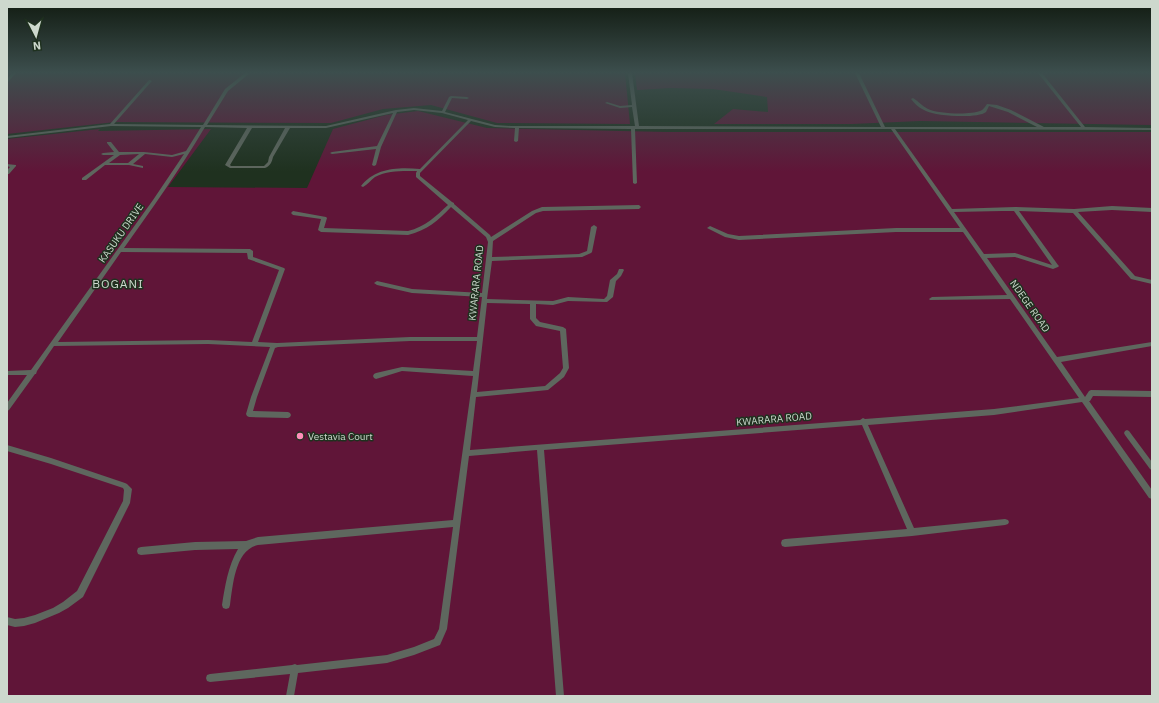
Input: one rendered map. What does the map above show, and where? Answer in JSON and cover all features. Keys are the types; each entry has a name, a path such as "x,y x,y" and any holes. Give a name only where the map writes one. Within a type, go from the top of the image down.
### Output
{"street":[{"path":"111,125 128,106"},
{"name":"KASUKU DRIVE","path":"7,408 121,250 206,125 217,106"},
{"path":"443,112 446,106"},
{"path":"616,106 634,106 635,183"},
{"path":"873,106 883,127"},
{"path":"920,106 933,113 939,114 979,113 984,111 987,106"},
{"path":"992,106 1012,112 1044,129"},
{"path":"1066,106 1084,129"},
{"path":"7,137 111,125 326,127 396,111 414,109 443,112 495,126 517,127 1152,129"},
{"path":"374,165 379,147 396,111"},
{"path":"363,186 370,177 380,173 399,170 419,170 470,120"},
{"path":"250,127 227,165 230,167 265,167 270,162 271,156 288,127"},
{"path":"516,141 517,127"},
{"name":"NDEGE ROAD","path":"892,128 1152,496"},
{"path":"109,143 118,154"},
{"path":"332,153 379,147"},
{"path":"103,154 144,153 172,156 188,152"},
{"path":"129,164 144,153"},
{"path":"84,180 118,154"},
{"path":"104,164 129,164 141,168"},
{"path":"7,165 14,166 7,173"},
{"name":"KWARARA ROAD","path":"295,668 387,659 437,642 444,629 476,374 490,240 488,236 452,204 418,176 419,170"},
{"path":"293,213 324,218 321,230 408,233 419,231 427,226 452,204"},
{"path":"490,240 534,212 542,209 640,207"},
{"path":"952,211 1015,209 1074,211 1112,208 1152,210"},
{"path":"983,256 1015,255 1053,267 1056,266 1015,209"},
{"path":"1074,211 1133,278 1152,282"},
{"path":"489,259 580,256 589,252 594,227"},
{"path":"710,228 727,236 739,238 896,230 965,230"},
{"path":"121,250 250,251 250,258 282,269 254,344"},
{"path":"377,282 412,291 484,298 553,303 568,299 604,301 610,297 613,280 619,275 621,270"},
{"path":"932,299 1012,297"},
{"path":"473,395 546,388 562,375 566,368 563,329 538,324 533,319 532,302"},
{"path":"54,344 208,342 277,345 403,339 480,339"},
{"path":"1056,360 1152,344"},
{"path":"277,345 273,347 256,390 249,414 288,415"},
{"path":"376,376 402,369 476,374"},
{"path":"7,373 34,372"},
{"name":"KWARARA ROAD","path":"466,453 994,412 1088,399 1091,394 1152,394"},
{"path":"863,421 912,532"},
{"path":"1128,433 1152,467"},
{"path":"540,447 560,696"},
{"path":"7,448 125,486 128,489 128,494 127,501 80,594 67,605 35,619 16,623 7,621"},
{"path":"785,543 1005,522"},
{"path":"141,551 195,546 246,545 258,541 457,523"},
{"path":"226,605 231,576 237,558 246,545"},
{"path":"210,678 295,668 290,696"}],"shaded area":[{"path":"7,106 421,106 383,109 331,123 115,122 7,134"},
{"path":"434,106 628,106 630,124 497,123"},
{"path":"768,106 1152,106 1152,125 920,121 852,124 714,124 733,109 768,112"},
{"path":"418,111 487,128 667,132 1152,132 1152,696 7,696 7,139 100,129 98,131 211,129 168,187 307,188 333,129 386,115"}],"place":[{"name":"Vestavia Court","path":"300,436"}],"district":[{"name":"BOGANI","path":"118,283"}]}
